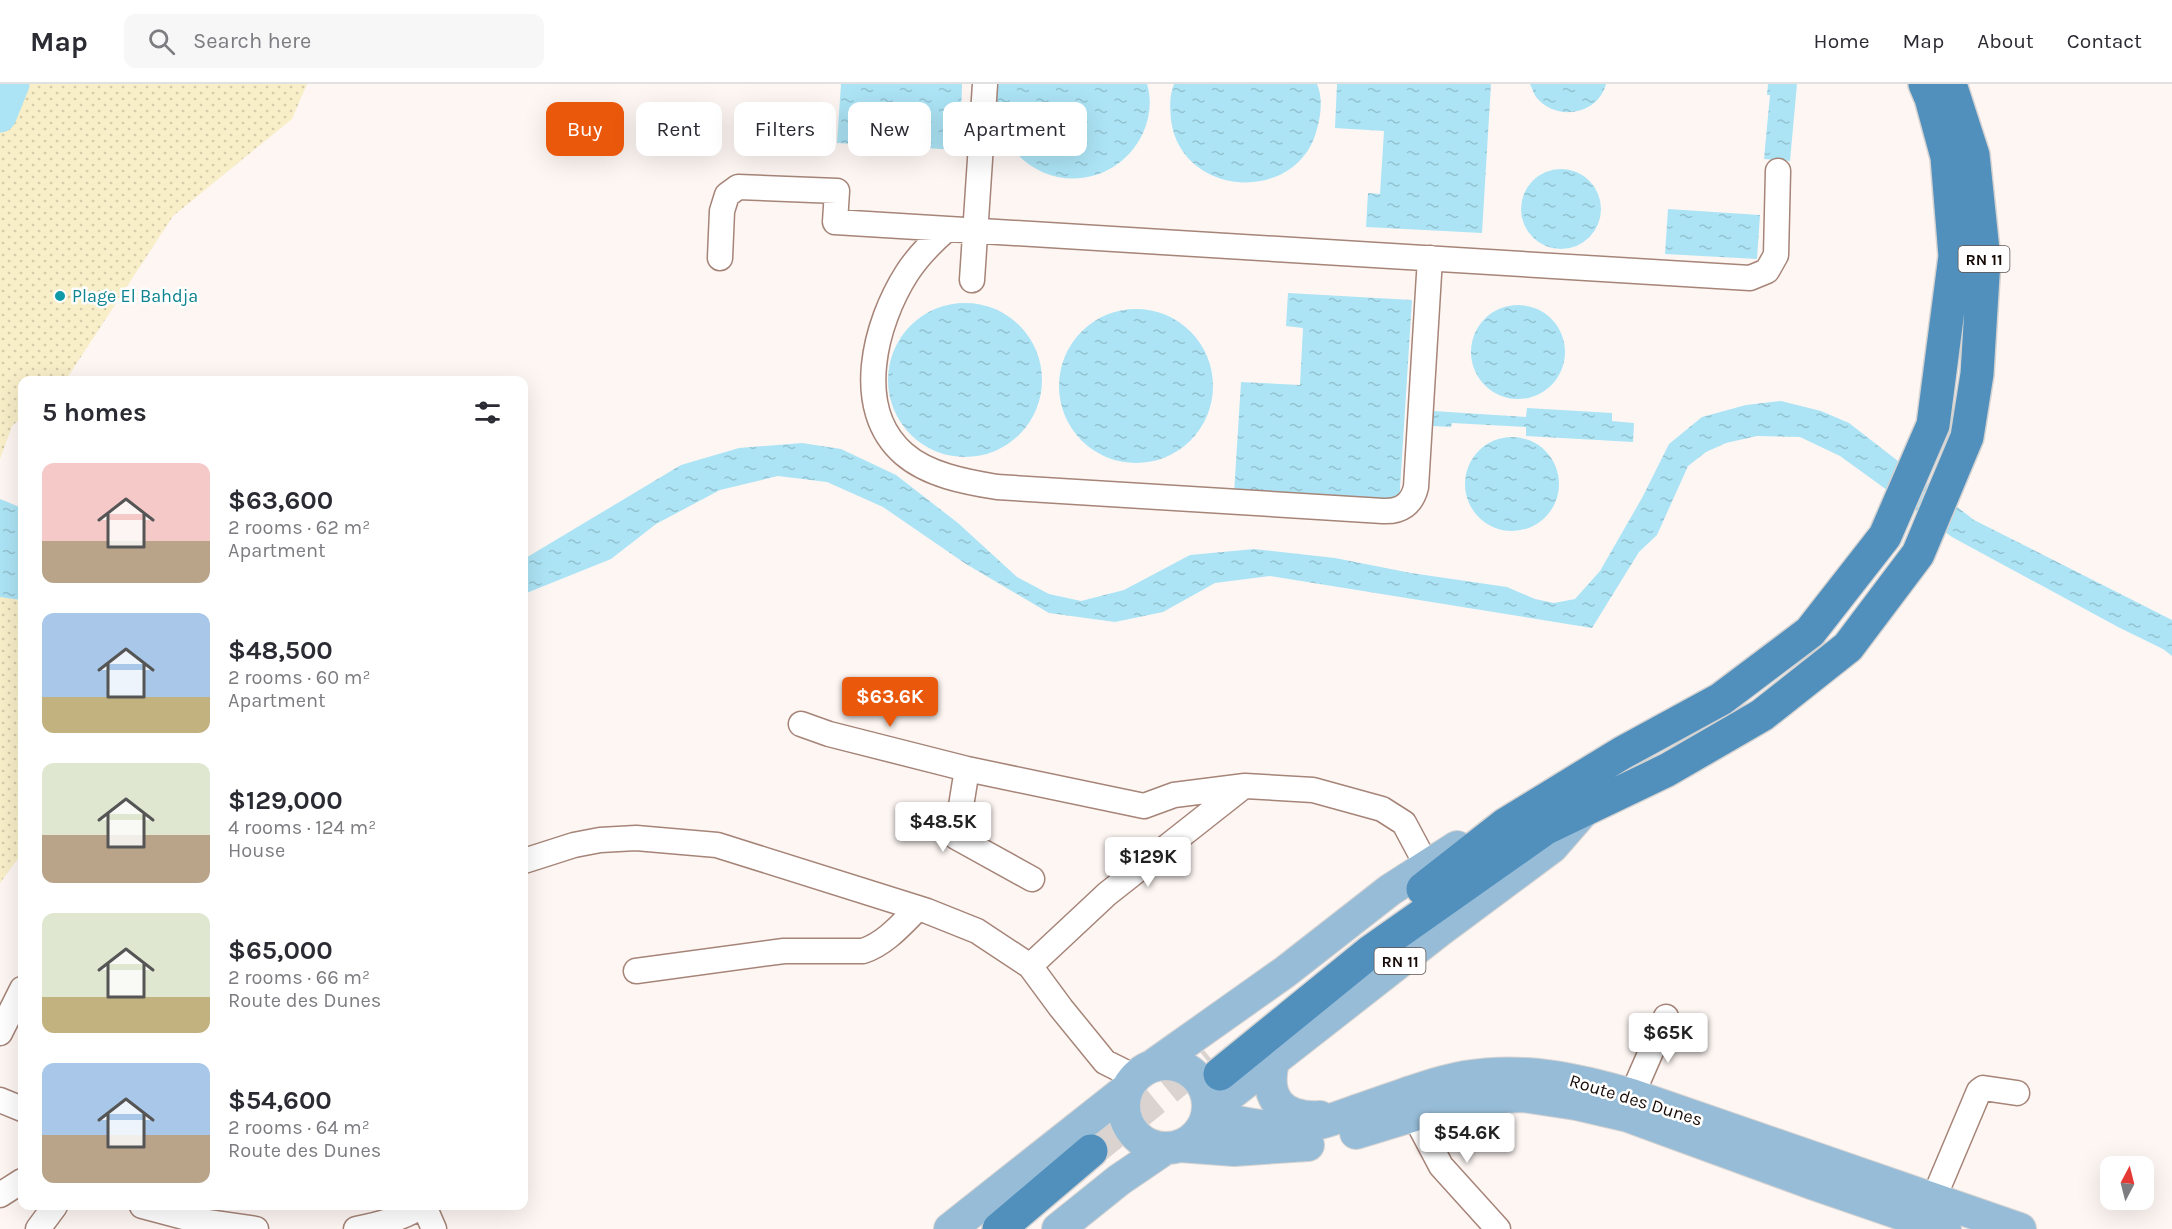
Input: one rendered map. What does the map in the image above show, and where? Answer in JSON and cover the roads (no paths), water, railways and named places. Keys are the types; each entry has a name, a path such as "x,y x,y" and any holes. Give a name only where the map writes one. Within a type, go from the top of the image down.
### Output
{"highway":[{"name":"RN 11","path":"1925,84 1947,157 1955,256 1933,425 1885,536 1810,632 1721,699 1622,753 1506,824 1353,941 1214,1065 1546,828 1667,770 1762,715 1848,647 1918,554 1967,437 1977,374 1984,260 1973,155 1950,84"},
{"path":"999,1229 1099,1156 1021,1229"}],"main road":[{"name":"RN 11","path":"1208,1113 1439,931 1552,847 1586,807"},
{"name":"RN 11","path":"950,1229 1139,1077 1285,972 1390,890 1476,835 1506,824"},
{"path":"1273,1062 1270,1087 1282,1108 1302,1117 1339,1117"},
{"path":"1058,1229 1119,1180 1173,1147 1193,1139 1202,1129 1208,1113 1208,1097 1203,1084 1194,1073 1183,1066 1169,1063 1139,1077 1124,1102 1125,1116 1131,1129 1140,1139 1152,1146 1173,1147"},
{"name":"Route des Dunes","path":"1208,1113 1252,1125 1282,1128 1312,1125 1464,1077 1496,1073 1539,1074 1591,1083 1632,1095 2020,1229"},
{"name":"Route des Dunes","path":"1173,1147 1234,1150 1308,1145 1482,1098 1523,1096 1576,1104 1628,1116 1945,1229"}],"street":[{"path":"972,280 986,84"},
{"path":"720,258 722,211 727,195 738,187 837,192 835,222 1750,278 1767,270 1776,255 1778,171"},
{"path":"947,229 919,257 896,292 880,336 874,370 872,387 878,417 893,443 916,463 948,476 997,488 1383,512 1399,510 1406,506 1411,501 1416,487 1430,258"},
{"path":"801,724 829,734 967,770 1144,806 1174,795 1245,786 1313,790 1382,809 1404,823 1427,866"},
{"path":"967,770 956,837 1032,879"},
{"path":"1030,966 1107,894 1245,786"},
{"path":"528,860 574,845 600,840 636,838 717,844 918,908 977,931 1030,966 1105,1062 1139,1077"},
{"path":"636,971 784,951 863,951 873,948 896,930 918,908"},
{"path":"0,1033 18,997"},
{"path":"1632,1095 1666,1017"},
{"path":"1933,1200 1979,1091 1983,1088 2017,1093"},
{"path":"0,1100 18,1107"},
{"path":"1414,1115 1441,1166 1498,1229"},
{"path":"0,1195 18,1184"},
{"path":"38,1229 52,1210"},
{"path":"148,1210 165,1221 195,1220 256,1229"},
{"path":"356,1229 384,1225 416,1210"},
{"path":"424,1210 434,1229"}],"water":[{"path":"841,84 962,84 961,102 943,102 943,149 931,148 931,102 848,102 848,144 837,143"},
{"path":"997,84 1147,84 1150,102 1149,115 1143,133 1132,151 1117,164 1100,173 1082,178 1063,178 1045,173 1027,163 1020,156 1087,156 1087,102 996,102"},
{"path":"1174,84 1317,84 1321,106 1317,129 1306,154 1288,171 1265,180 1241,182 1217,177 1195,165 1179,146 1171,120 1170,106"},
{"path":"1337,84 1491,84 1482,233 1366,227 1368,193 1380,194 1384,131 1335,128"},
{"path":"1530,84 1606,84 1602,94 1594,103 1576,112 1565,112 1544,105 1536,97"},
{"path":"1768,84 1797,84 1790,161 1764,159 1770,95 1767,95"},
{"path":"1553,169 1569,169 1583,176 1594,187 1601,201 1598,224 1583,242 1569,249 1553,249 1539,242 1528,231 1521,217 1521,201 1528,187 1539,176"},
{"path":"1668,209 1760,215 1757,259 1665,254"},
{"path":"1288,293 1412,300 1399,504 1234,494 1241,382 1300,385 1303,328 1286,326"},
{"path":"965,303 994,309 1008,316 1019,326 1029,337 1036,351 1042,380 1036,409 1029,423 1019,434 1008,444 994,451 965,457 936,451 922,444 911,434 901,423 894,409 888,380 894,351 901,337 911,326 922,316 936,309"},
{"path":"1518,305 1536,309 1551,319 1561,334 1565,352 1561,370 1551,385 1536,395 1518,399 1500,395 1485,385 1475,370 1471,352 1475,334 1485,319 1500,309"},
{"path":"1136,309 1151,310 1165,315 1179,322 1190,332 1200,343 1207,357 1212,371 1212,401 1207,415 1200,429 1190,440 1179,450 1165,457 1151,462 1136,463 1121,462 1107,457 1093,450 1082,440 1072,429 1065,415 1060,401 1059,386 1060,371 1065,357 1072,343 1082,332 1093,322 1107,315 1121,310"},
{"path":"1781,401 1821,411 1849,423 1974,520 2172,620 2172,656 2163,649 1952,537 1840,456 1800,437 1757,436 1726,443 1706,452 1688,466 1657,535 1639,552 1592,628 1270,576 1215,583 1163,612 1115,622 1049,613 966,564 883,507 827,482 778,476 720,490 656,524 611,559 528,592 528,557 681,465 739,448 802,443 841,449 896,475 958,523 1017,577 1049,594 1081,601 1124,590 1190,555 1254,549 1335,558 1411,573 1507,587 1535,599 1554,603 1575,599 1600,571 1642,498 1669,444 1702,417 1746,405"},
{"path":"1527,408 1612,413 1612,421 1634,423 1633,442 1526,436 1526,427 1452,423 1451,427 1432,426 1433,411 1526,417"},
{"path":"1512,437 1530,441 1545,451 1555,466 1559,484 1555,502 1545,517 1530,527 1512,531 1494,527 1479,517 1469,502 1465,484 1469,466 1479,451 1494,441"},
{"path":"0,499 18,506 18,599 0,597"}],"waterway":[{"path":"0,116 13,84"}],"tunnel":[{"path":"1091,1151 1208,1055"}],"place":[{"name":"Plage El Bahdja","path":"60,296"}]}
